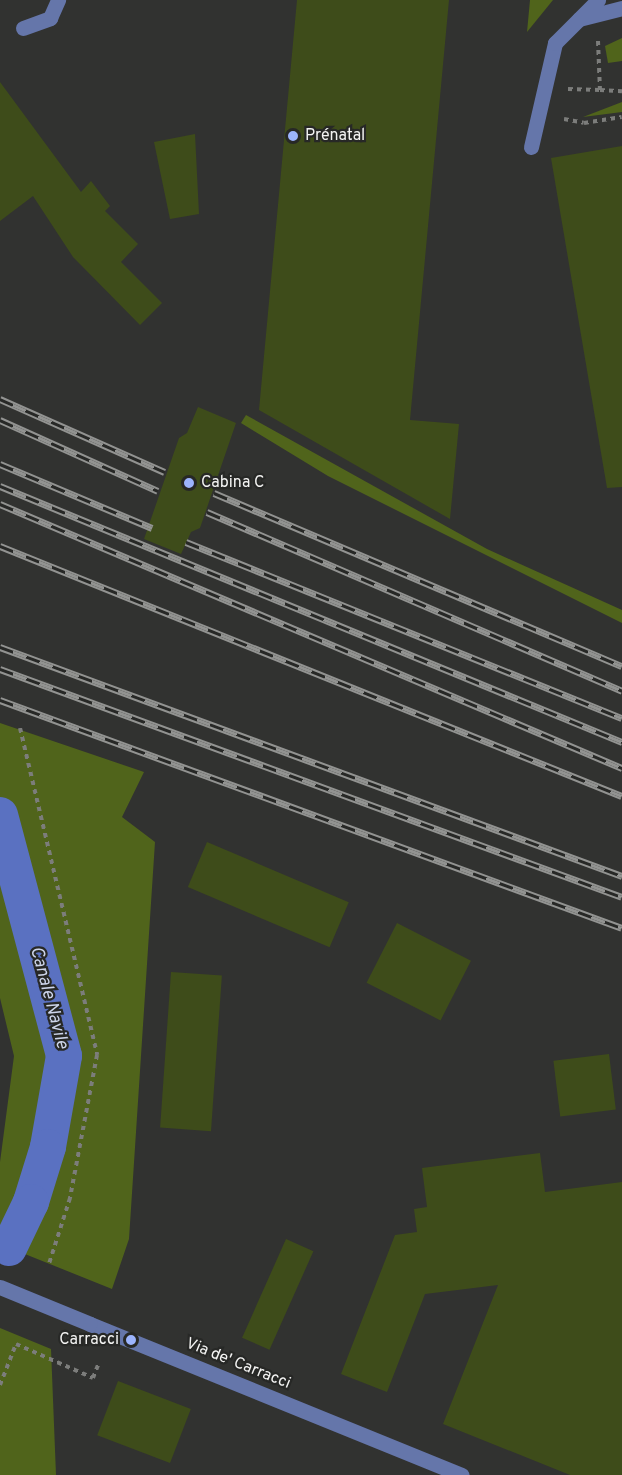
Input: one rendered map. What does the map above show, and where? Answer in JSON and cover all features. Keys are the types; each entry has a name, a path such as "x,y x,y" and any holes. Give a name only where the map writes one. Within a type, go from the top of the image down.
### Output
{"street":[{"path":"23,28 50,18 58,0"},
{"path":"531,147 546,65 573,21 598,0"},
{"path":"573,21 622,8"},
{"name":"Via de' Carracci","path":"0,1287 462,1475"}],"path":[{"path":"600,90 598,38 606,33"},
{"path":"566,95 568,89 622,91"},
{"path":"561,113 575,123 622,117"},
{"path":"20,728 98,1055 70,1198 49,1264"},
{"path":"0,1386 16,1344 93,1378 98,1365"}],"green space":[{"path":"530,0 553,0 527,32"},
{"path":"622,38 622,61 608,63 605,46"},
{"path":"622,102 622,112 583,117"},
{"path":"246,415 487,549 622,610 622,623 328,476 241,423"},
{"path":"0,723 144,772 122,817 155,842 129,1239 112,1289 0,1244 0,1162 14,1056 0,998"},
{"path":"0,1328 51,1349 56,1475 0,1475"}],"building":[{"path":"297,0 449,0 410,420 459,424 450,519 259,410"},
{"path":"0,82 81,192 91,181 110,206 105,211 138,244 121,262 162,303 140,325 73,257 33,196 0,221"},
{"path":"195,134 199,214 170,219 154,142"},
{"path":"622,146 622,487 607,488 551,158"},
{"name":"Cabina C","path":"198,407 236,423 200,528 191,532 181,554 144,539 179,438 187,433"},
{"path":"207,842 349,902 330,947 188,887"},
{"path":"397,923 471,961 441,1020 367,983"},
{"path":"171,972 222,976 211,1131 160,1128"},
{"path":"609,1054 616,1110 560,1116 553,1061"},
{"path":"540,1153 545,1192 622,1182 622,1475 570,1475 443,1424 498,1285 425,1294 387,1392 341,1374 395,1235 417,1232 414,1209 427,1207 422,1168"},
{"path":"286,1239 313,1251 269,1350 242,1338"},
{"path":"118,1381 191,1409 170,1463 97,1435"}],"waterway":[{"name":"Canale Navile","path":"0,815 64,1056 48,1147 31,1202 9,1248"}],"railway":[{"path":"0,399 165,472"},
{"path":"0,420 158,491"},
{"path":"0,464 152,528"},
{"path":"0,486 622,742"},
{"path":"214,493 622,666"},
{"path":"0,504 622,768"},
{"path":"207,512 622,691"},
{"path":"186,542 622,718"},
{"path":"0,546 622,796"},
{"path":"0,647 622,876"},
{"path":"0,669 622,897"},
{"path":"0,700 622,928"}],"place":[{"name":"Prénatal","path":"293,136"},
{"name":"Cabina C","path":"189,483"},
{"name":"Carracci","path":"131,1340"}]}
